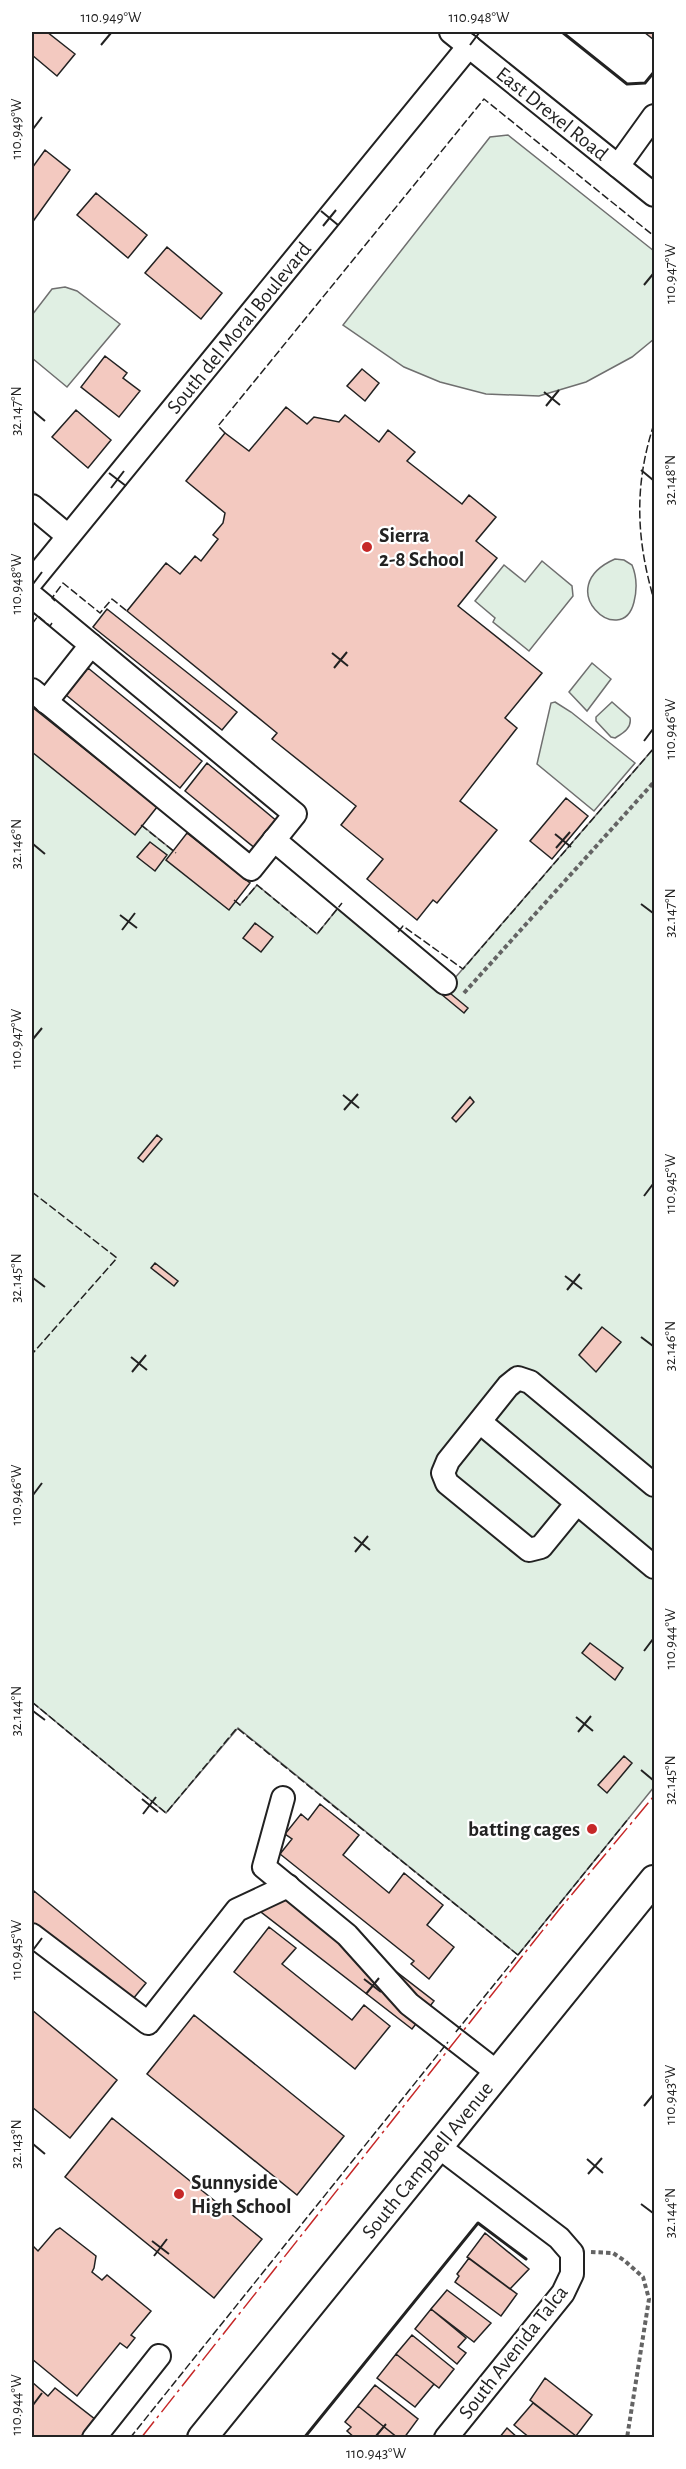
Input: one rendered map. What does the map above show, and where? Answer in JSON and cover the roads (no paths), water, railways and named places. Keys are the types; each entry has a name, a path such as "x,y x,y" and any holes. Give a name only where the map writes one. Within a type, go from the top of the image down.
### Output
{"main road":[{"name":"South Campbell Avenue","path":"202,2438 654,1880"}],"street":[{"name":"East Drexel Road","path":"451,32 654,195"},
{"name":"South del Moral Boulevard","path":"32,581 469,46"},
{"path":"618,166 654,116"},
{"path":"32,506 68,536"},
{"path":"32,596 295,814 251,869 39,696 91,645"},
{"path":"274,840 446,983"},
{"path":"578,1503 541,1547 529,1550 447,1483 443,1473 448,1461 508,1386 518,1378 530,1382 654,1485"},
{"path":"480,1422 654,1566"},
{"path":"283,1798 264,1867 347,1935 409,2004 498,2073"},
{"path":"32,1935 148,2023 237,1910 288,1886"},
{"name":"South Avenida Talca","path":"439,2146 559,2238 572,2253 572,2274 563,2293 446,2438"},
{"path":"94,2438 159,2356"}],"place":[{"name":"Sierra 2-8 School","path":"367,547"},
{"name":"batting cages","path":"592,1829"},
{"name":"Sunnyside High School","path":"179,2194"}]}
